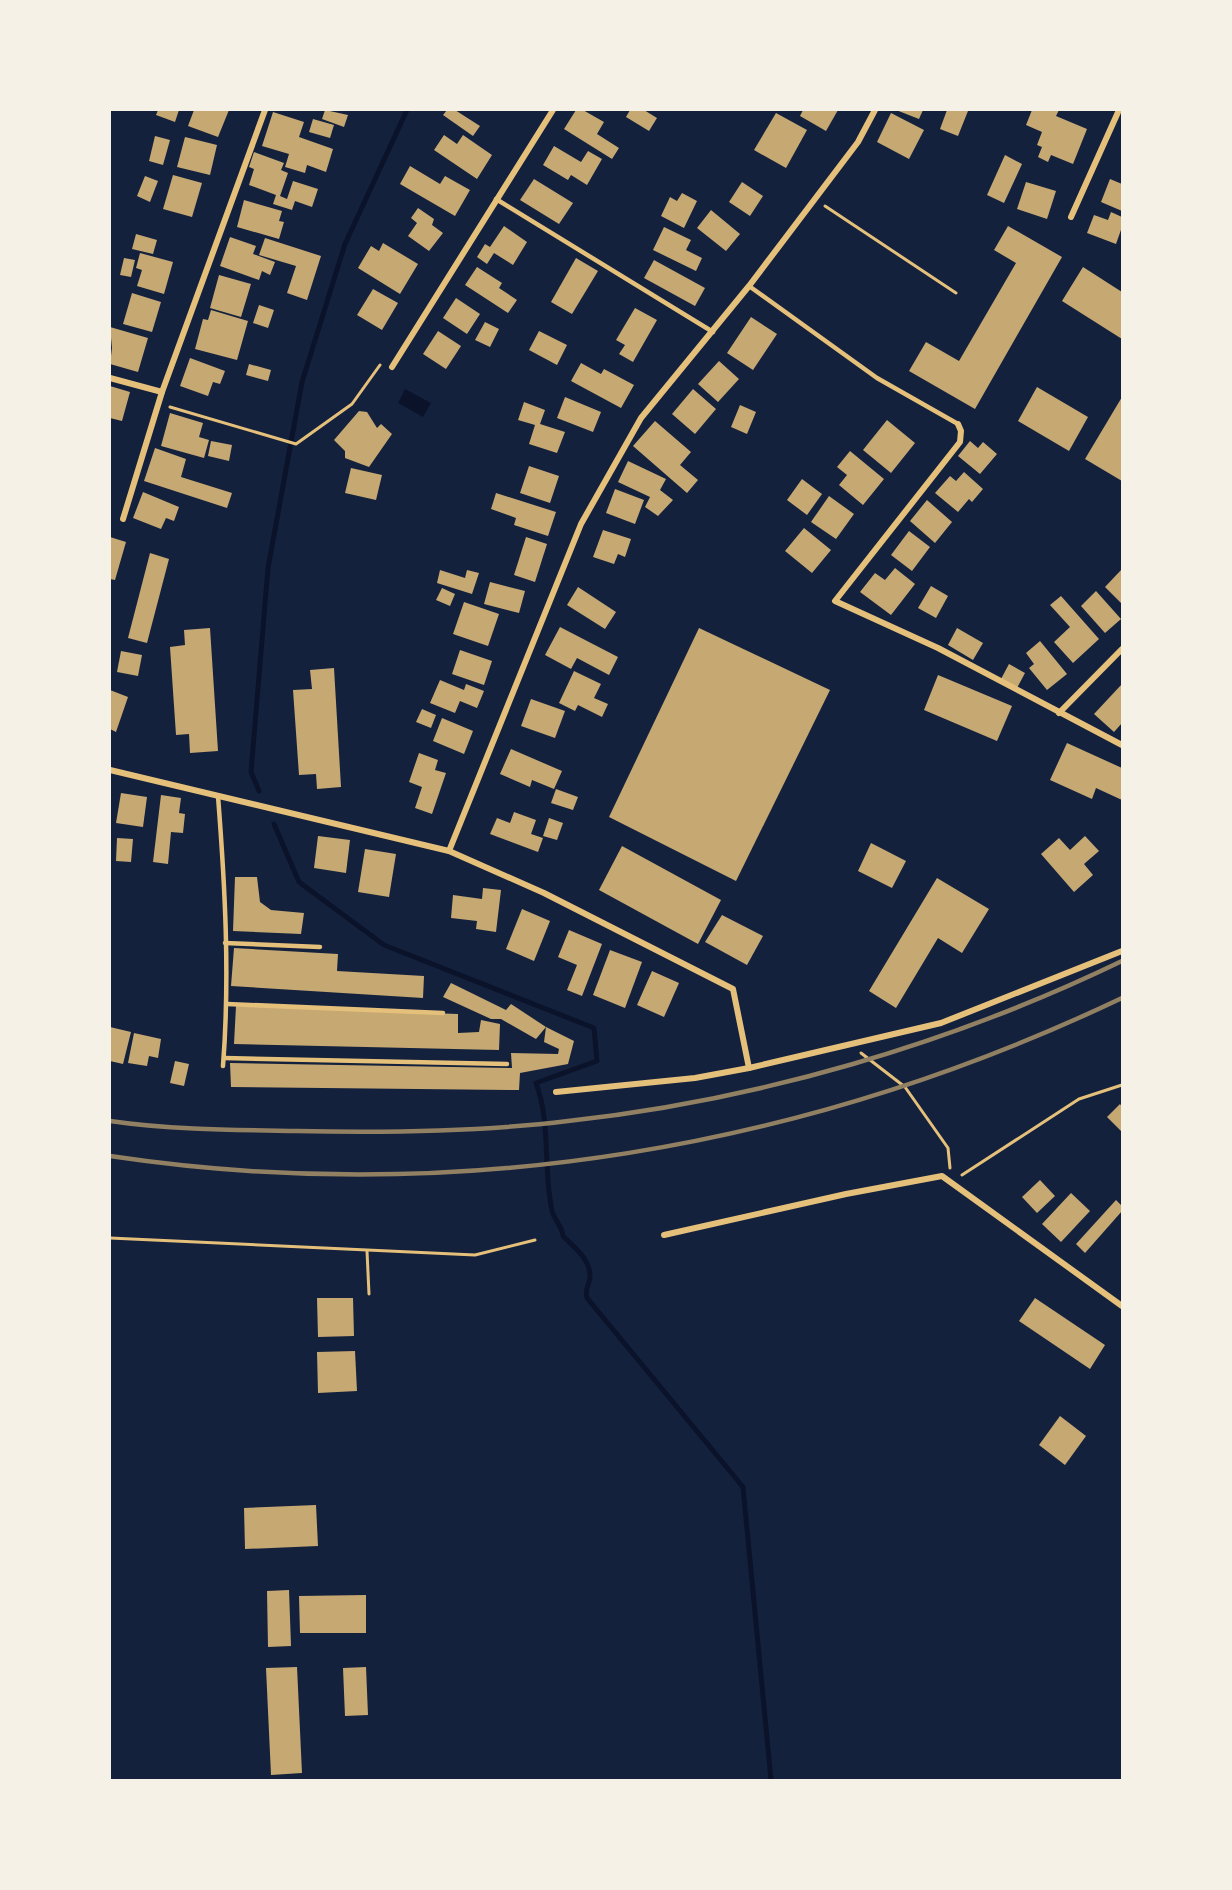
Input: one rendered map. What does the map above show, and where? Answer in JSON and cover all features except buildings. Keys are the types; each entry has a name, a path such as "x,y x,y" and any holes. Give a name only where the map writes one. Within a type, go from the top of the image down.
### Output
{"street":[{"path":"123,519 162,392 265,110"},
{"path":"392,367 553,110"},
{"path":"448,851 581,524 641,418 749,286 858,142 875,110"},
{"path":"1071,217 1119,110"},
{"path":"110,378 162,392"},
{"path":"958,424 962,431 960,442 835,601 938,648 1122,745"},
{"path":"1059,713 1122,649"},
{"path":"110,770 448,851 544,894 733,988 749,1068"},
{"path":"556,1092 695,1078 749,1068 941,1023 1122,951"},
{"path":"664,1235 927,1177 942,1176 1122,1306"}],"lane":[{"path":"496,199 713,332"},
{"path":"749,286 877,378 958,424"},
{"path":"218,796 224,879 227,1004 223,1066"},
{"path":"225,944 320,947"},
{"path":"227,1004 443,1013"},
{"path":"224,1058 507,1064"}],"path":[{"path":"814,199 956,293"},
{"path":"159,403 296,444 352,404 389,352 397,358"},
{"path":"851,1044 905,1087 948,1148"},
{"path":"951,1182 1078,1100 1122,1085"},
{"path":"110,1238 475,1255 535,1240"},
{"path":"367,1250 369,1294"}],"water":[{"path":"405,389 431,403 423,417 398,403"}],"waterway":[{"path":"259,791 251,772 268,568 302,382 345,244 407,110"},
{"path":"274,824 299,882 384,945 594,1028 597,1061 536,1083 544,1114 552,1211 563,1236 587,1263 590,1278 586,1291 587,1298 743,1487 771,1780"}],"railway":[{"path":"110,1121 203,1129 399,1132 534,1125 640,1112 782,1083 921,1043 1057,991 1122,961"},
{"path":"110,1156 240,1170 370,1174 500,1169 628,1153 754,1128 879,1094 1002,1050 1122,998"}]}
